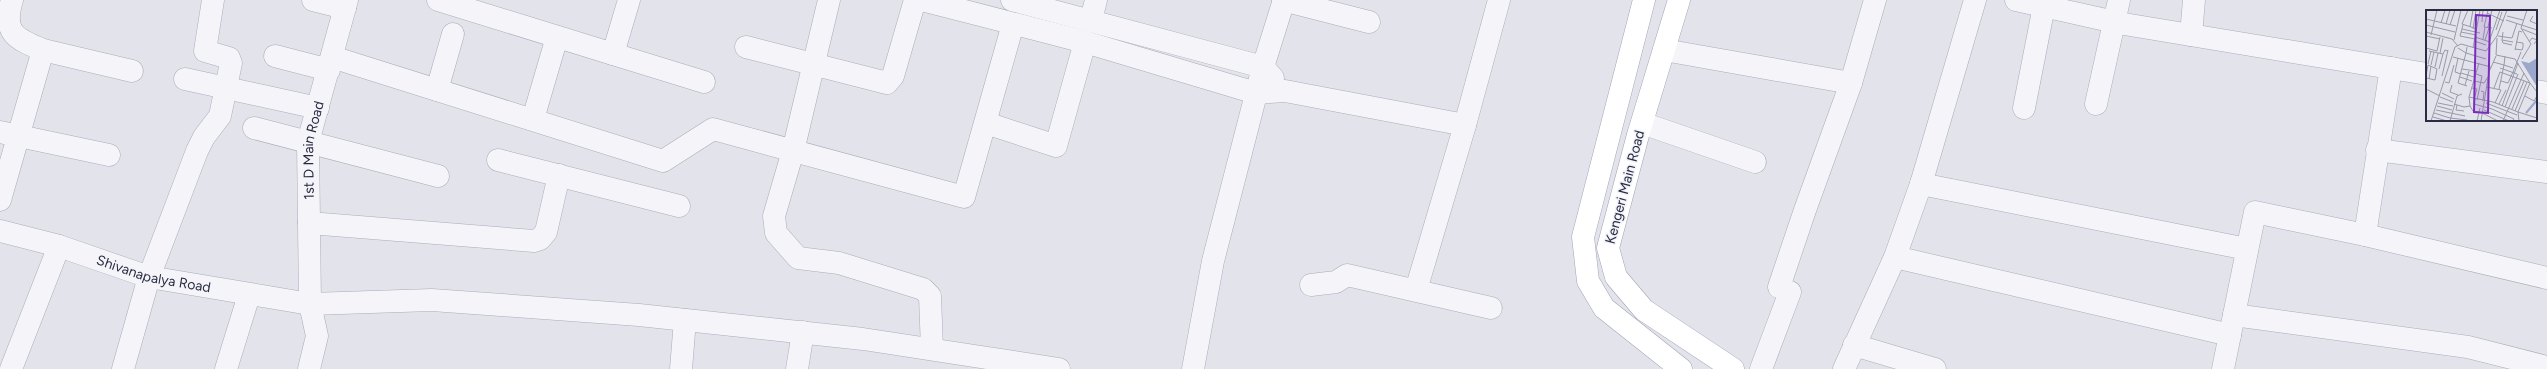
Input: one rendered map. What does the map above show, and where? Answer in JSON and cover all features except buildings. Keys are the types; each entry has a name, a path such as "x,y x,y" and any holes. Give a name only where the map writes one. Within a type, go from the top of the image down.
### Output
{"main road":[{"name":"Kengeri Main Road","path":"1644,0 1583,237 1588,281 1604,308 1681,369"},
{"name":"Kengeri Main Road","path":"1679,0 1642,123 1608,248 1616,277 1644,310 1733,369"}],"street":[{"path":"12,0 9,22 6,31 20,41 43,50 132,71"},
{"path":"123,369 150,277 197,151 204,136 220,116 231,63 229,58 205,51 213,0"},
{"path":"313,0 346,4"},
{"path":"438,0 704,82"},
{"path":"613,54 629,0"},
{"path":"830,0 793,151 774,216 776,233 798,258 839,263 923,289 930,296 943,357"},
{"path":"746,47 883,83 890,82 915,0"},
{"path":"922,0 1085,42 1256,93 1285,91 1465,125"},
{"path":"1012,0 1094,10 1263,67 1285,91"},
{"path":"1193,369 1213,261 1263,67 1284,0 1369,22"},
{"path":"1416,290 1465,125 1499,0"},
{"path":"1761,369 1785,289 1804,210 1851,83 1875,0"},
{"path":"1844,369 1895,256 1921,184 1975,0"},
{"path":"2020,0 2115,22 2426,74"},
{"path":"2096,104 2119,0"},
{"path":"2191,35 2194,0"},
{"name":"1st D Main Road","path":"309,369 317,336 310,304 308,142 331,63 346,4"},
{"path":"2024,108 2044,6"},
{"path":"276,56 331,63 437,90 663,161 713,129 964,197 1013,24"},
{"path":"437,90 453,34"},
{"path":"533,119 557,37"},
{"path":"986,123 1056,146 1085,42"},
{"path":"0,200 9,135 43,50"},
{"path":"1664,50 1851,83"},
{"path":"2366,235 2377,150 2391,68"},
{"path":"185,79 318,108"},
{"path":"2537,91 2547,92"},
{"path":"1642,123 1755,162"},
{"path":"254,128 438,176"},
{"path":"9,135 109,155"},
{"path":"2377,150 2547,172"},
{"path":"498,160 679,206"},
{"path":"309,223 534,241 540,239 546,232 559,175"},
{"path":"1921,184 2247,249"},
{"path":"2223,369 2255,212 2366,235 2547,278"},
{"name":"Shivanapalya Road","path":"0,231 59,246 150,277 249,295 310,304 432,300 685,320 804,332 943,357 1059,369"},
{"path":"11,369 59,246"},
{"path":"1895,256 2232,325 2468,347 2547,367"},
{"path":"1311,285 1336,282 1347,275 1491,308"},
{"path":"226,369 249,295"},
{"path":"682,369 685,320"},
{"path":"797,369 804,332"},
{"path":"1854,345 1935,369"}]}
